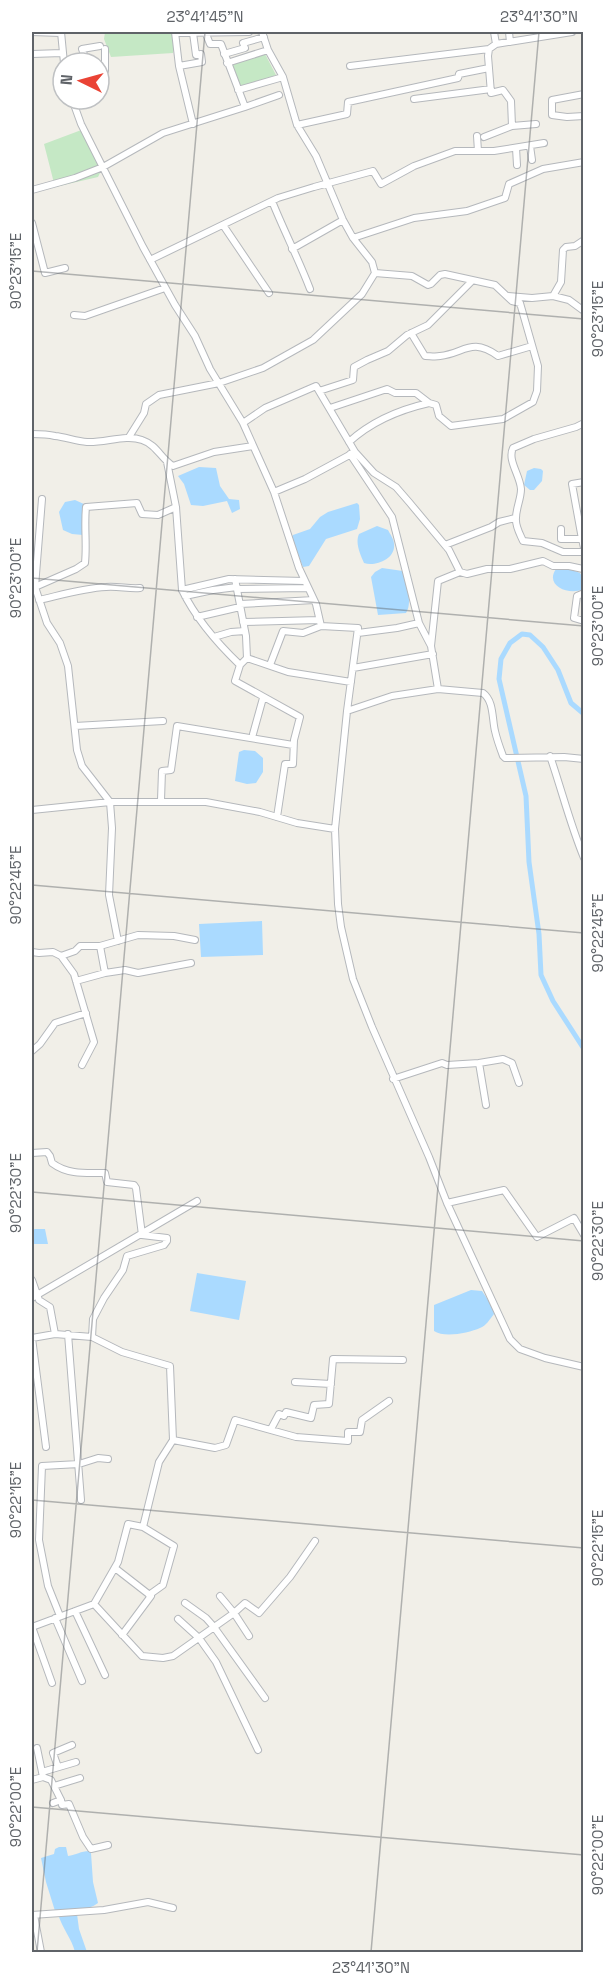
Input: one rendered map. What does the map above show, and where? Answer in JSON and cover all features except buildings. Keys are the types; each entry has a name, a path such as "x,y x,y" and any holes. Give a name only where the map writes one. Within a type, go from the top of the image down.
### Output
{"street":[{"path":"32,32 61,32 62,51"},
{"path":"193,124 179,66 175,32 249,32"},
{"path":"494,32 496,44"},
{"path":"509,32 510,42"},
{"path":"350,66 489,49 496,44 572,32"},
{"path":"179,66 202,62 201,54 196,55 193,33"},
{"path":"207,33 210,44 221,44 245,107"},
{"path":"129,437 144,413 146,404 159,395 219,383 263,368 313,340 362,294 375,273 372,262 353,238 343,220 316,156 297,125 283,77 268,50 263,34 243,43 245,48 225,54"},
{"path":"83,51 82,49 102,47 102,51"},
{"path":"489,49 491,93 503,90 511,101 512,126"},
{"path":"228,63 268,50"},
{"path":"32,54 51,53"},
{"path":"297,125 347,114 348,102 458,78 459,74 489,68"},
{"path":"238,90 283,77"},
{"path":"414,99 491,89"},
{"path":"584,94 552,99 552,115 584,116"},
{"path":"32,190 75,178 103,167 163,133 279,95"},
{"path":"76,111 150,260 195,336 210,369 243,423 273,492 304,581 314,600 320,623"},
{"path":"478,151 480,136 512,126 536,124"},
{"path":"150,260 272,201 328,183 373,171 381,184 414,166 455,151 516,148 543,143"},
{"path":"530,146 532,160"},
{"path":"516,148 518,165"},
{"path":"353,238 414,218 467,211 505,198 509,184 543,169 584,162"},
{"path":"272,201 310,290"},
{"path":"292,249 343,220"},
{"path":"32,223 45,273 65,268"},
{"path":"223,225 268,293"},
{"path":"553,296 561,282 563,250 584,240"},
{"path":"330,408 387,389 395,393 416,393 429,403 436,405 440,416 451,426 503,419 533,402 537,391 538,366 520,303 513,301 495,285 445,274 440,275 428,285 412,276 375,273"},
{"path":"318,391 353,380 354,367 388,351 411,333 428,325 472,281"},
{"path":"74,315 85,316 165,288"},
{"path":"508,296 532,298 553,296 569,300 584,311"},
{"path":"411,333 425,356 439,357 470,346 489,350 498,356 532,346"},
{"path":"243,423 265,408 316,386 392,517 419,623 431,646 438,689"},
{"path":"349,442 380,419 429,403"},
{"path":"584,423 513,448 511,455 521,491 515,518 523,541 542,543 563,552 584,550 572,484 584,482"},
{"path":"32,434 53,435 84,442 105,442 129,437 142,440 155,447 173,466 214,452 253,446"},
{"path":"273,492 305,479 353,453"},
{"path":"353,453 374,473 396,487 449,550 460,572"},
{"path":"167,462 176,507 184,593 197,617 240,665"},
{"path":"42,499 33,586 47,623 60,643 68,666 77,750 82,765 110,802 112,828 109,895 118,941"},
{"path":"33,586 76,569 85,563 86,507 137,503 142,514 158,515 176,507"},
{"path":"445,545 499,522 515,518"},
{"path":"561,529 561,539 582,539"},
{"path":"431,646 438,581 460,572 467,574 487,569 510,569 543,561 553,566 583,569 584,561"},
{"path":"184,593 236,579 304,581"},
{"path":"236,579 247,658 240,665 235,681 300,717 292,764 285,764 277,817"},
{"path":"39,600 90,588 117,586 140,588"},
{"path":"184,593 237,588 308,588"},
{"path":"584,593 577,596 574,618 584,621"},
{"path":"197,617 240,605 314,600"},
{"path":"243,622 320,623 358,628 335,828 338,904 353,979 393,1079 429,1157 447,1203 510,1339 520,1349 545,1358 584,1367"},
{"path":"270,666 283,631 303,633 320,623"},
{"path":"358,633 419,623"},
{"path":"214,637 245,631"},
{"path":"353,668 433,654"},
{"path":"247,658 288,672 351,682"},
{"path":"347,711 392,696 438,689 483,693 490,703 495,732 505,758 550,756 584,759"},
{"path":"253,734 263,698"},
{"path":"75,726 163,721"},
{"path":"160,800 162,771 171,770 177,726 294,745"},
{"path":"550,756 570,825 584,858"},
{"path":"32,810 110,802 160,800 206,802 260,812 297,823 335,828"},
{"path":"61,956 75,951 80,946 100,946 138,935 174,936 195,940"},
{"path":"100,946 105,973"},
{"path":"32,952 53,952 61,956 74,974 94,1042 82,1065"},
{"path":"76,981 105,973 126,970 138,973 191,963"},
{"path":"32,1051 55,1023 86,1013"},
{"path":"393,1079 442,1063 447,1065 479,1063 502,1059 512,1063 519,1083"},
{"path":"479,1063 486,1104"},
{"path":"32,1153 47,1152 52,1163 58,1168 80,1174 105,1173 107,1182 134,1185 138,1193 142,1235 167,1238 164,1245 127,1256 123,1270 93,1319 92,1337"},
{"path":"447,1203 504,1190 537,1237 574,1218 584,1235"},
{"path":"32,1298 197,1201"},
{"path":"32,1280 39,1300 50,1307 55,1334"},
{"path":"46,1447 32,1338 55,1334 92,1337 123,1352 170,1366 173,1440 159,1462 143,1527"},
{"path":"68,1334 81,1500"},
{"path":"270,1429 279,1414 284,1416 286,1412 311,1418 314,1406 329,1404 333,1359 403,1360"},
{"path":"295,1382 331,1384"},
{"path":"173,1440 215,1448 226,1445 235,1420 296,1437 348,1441 348,1432 360,1432 362,1420 389,1401"},
{"path":"82,1681 57,1617 39,1540 42,1466 79,1464 98,1458 108,1459"},
{"path":"52,1683 32,1627 94,1605 118,1562 128,1524 143,1527 174,1546 163,1585 149,1595"},
{"path":"94,1605 142,1656 163,1658 173,1656 245,1603 259,1613 290,1577 315,1540"},
{"path":"115,1568 149,1595"},
{"path":"122,1635 151,1596 149,1595"},
{"path":"220,1596 249,1636"},
{"path":"185,1603 206,1618 214,1627 265,1698"},
{"path":"75,1611 105,1675"},
{"path":"178,1619 199,1638 216,1662 258,1750"},
{"path":"58,1767 54,1753 72,1746"},
{"path":"37,1748 42,1774 51,1780 62,1805 69,1804 83,1837 91,1849 108,1845"},
{"path":"32,1780 58,1767 76,1762"},
{"path":"54,1786 80,1778"},
{"path":"53,1803 61,1800"},
{"path":"41,1953 33,1915 104,1910 148,1902 173,1908"}],"green space":[{"path":"105,32 173,32 176,40 173,53 111,57 111,51 109,51 104,39"},
{"path":"264,52 276,75 238,90 228,63"},
{"path":"84,129 103,167 98,177 55,187 44,144"}],"water":[{"path":"199,467 216,468 220,486 229,499 239,500 240,509 232,513 227,501 203,506 191,505 184,484 178,476"},
{"path":"534,468 543,471 542,481 534,490 530,490 524,485 527,471"},
{"path":"75,500 86,505 83,535 63,530 59,512 65,502"},
{"path":"357,503 360,519 357,529 326,539 309,566 303,567 291,538 293,535 310,529 320,517 328,512"},
{"path":"377,526 388,530 394,549 384,561 374,564 364,563 358,545 359,534"},
{"path":"382,568 403,571 409,598 406,613 378,615 371,577"},
{"path":"556,569 570,569 580,573 583,578 583,589 572,591 560,588 553,580"},
{"path":"255,751 263,758 263,772 256,783 247,784 235,781 239,752"},
{"path":"262,921 263,955 201,957 199,924"},
{"path":"45,1229 48,1244 32,1244 32,1230"},
{"path":"197,1273 246,1281 239,1320 190,1311"},
{"path":"471,1290 482,1291 492,1306 494,1314 488,1322 480,1328 463,1333 444,1334 434,1331 434,1305"},
{"path":"66,1847 68,1856 86,1851 91,1853 93,1882 98,1903 94,1906 72,1911 55,1911 41,1858 54,1854 55,1849"},
{"path":"58,1914 77,1914 79,1929 87,1952 75,1952"}],"waterway":[{"path":"584,714 571,703 558,670 543,647 530,635 522,634 510,643 501,659 499,679 526,796 529,862 539,934 541,975 553,1001 584,1049"}]}
